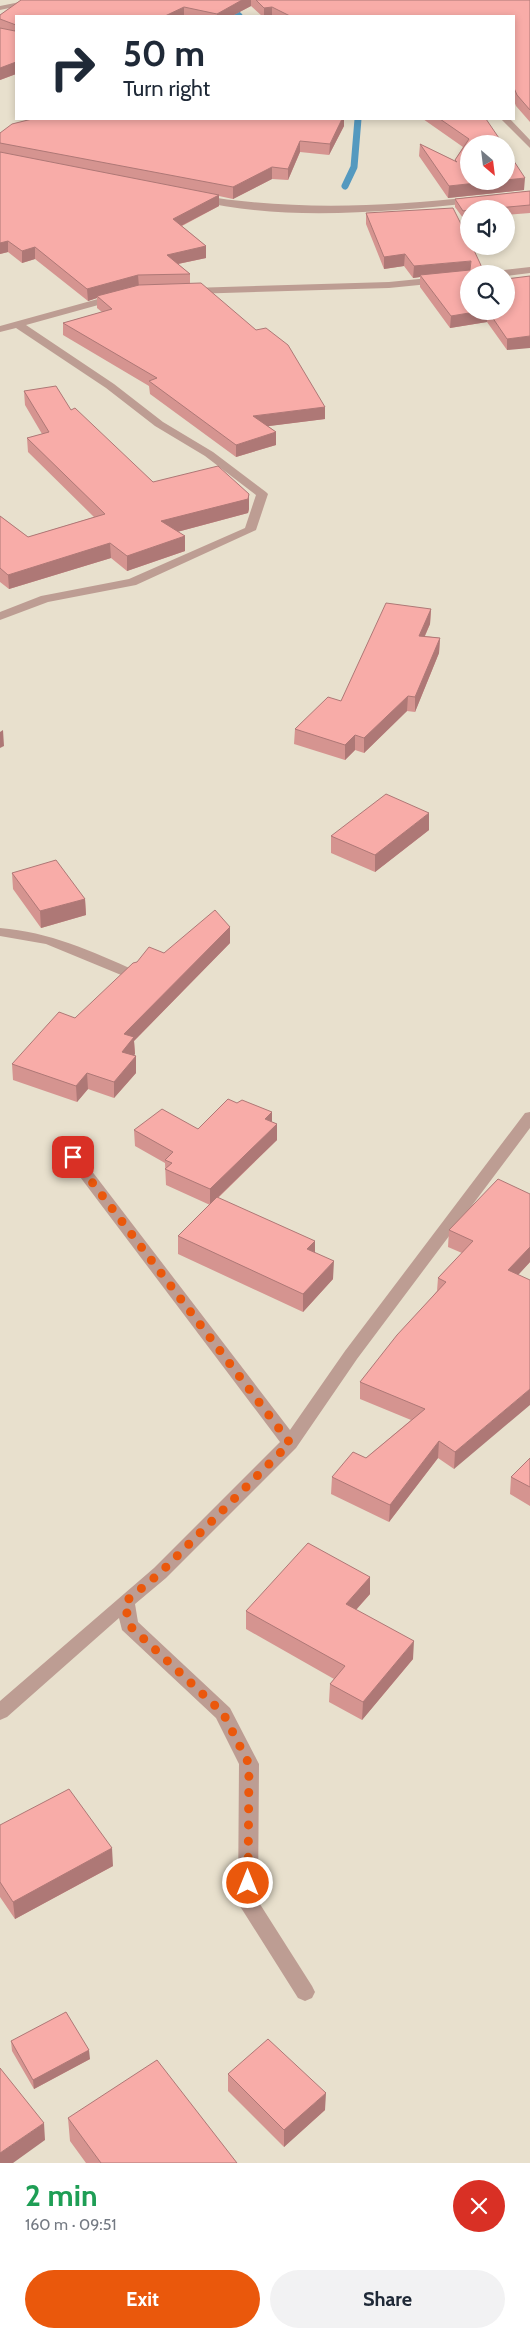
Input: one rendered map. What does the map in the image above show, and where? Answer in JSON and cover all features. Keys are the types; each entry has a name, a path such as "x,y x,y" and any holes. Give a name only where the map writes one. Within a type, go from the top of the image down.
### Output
{"street":[{"path":"0,8 43,0"},
{"path":"506,120 530,145"},
{"path":"189,196 269,209 316,210 394,208 487,198"},
{"path":"515,272 530,270"},
{"path":"180,290 233,291 389,285 460,278"},
{"path":"0,330 126,295"},
{"path":"0,616 45,599 132,582 250,530 262,494 210,454 159,424 110,386 18,324"},
{"path":"0,932 15,932 53,941 131,974"},
{"path":"0,1712 160,1573 290,1443 357,1347 530,1117"},
{"path":"73,1157 290,1443"},
{"path":"125,1602 129,1625 223,1713 249,1764 248,1903 305,1992"}],"building":[{"path":"21,0 242,0 217,14 184,7 167,15 15,15 15,25 0,19 0,15"},
{"path":"256,0 530,0 530,110 515,90 515,15 288,15 272,7 264,8"},
{"path":"0,28 15,31 15,62 0,68"},
{"path":"28,120 342,120 330,144 300,141 288,169 272,167 233,187 0,143 0,133 12,124"},
{"path":"441,120 487,120 497,135 463,135"},
{"path":"420,144 457,162 455,160 460,152 460,185 449,186"},
{"path":"0,152 219,195 173,219 206,246 167,255 190,274 138,275 87,289 35,247 22,251 8,241 0,243"},
{"path":"515,163 525,178 515,179"},
{"path":"530,191 530,205 515,206 515,200 460,200 460,206 455,199"},
{"path":"453,208 460,222 460,255 476,255 481,265 471,265 471,261 414,266 405,254 384,257 366,213"},
{"path":"460,271 460,314 451,316 420,275"},
{"path":"530,276 530,336 507,339 494,320 515,320 515,278"},
{"path":"201,283 256,330 266,328 288,345 325,407 253,416 276,432 236,445 149,381 157,378 63,323 112,309 97,296 139,285"},
{"path":"56,386 71,410 75,408 153,482 218,466 249,494 248,499 161,521 185,536 127,556 110,543 8,575 0,568 0,516 28,537 105,514 27,438 49,432 24,391"},
{"path":"386,603 431,609 419,636 440,638 415,697 408,696 364,738 355,735 345,745 295,729 328,697 341,701"},
{"path":"386,794 429,813 375,855 331,836"},
{"path":"56,860 85,899 40,911 12,873"},
{"path":"215,910 230,927 124,1034 134,1037 122,1052 136,1056 114,1082 87,1073 76,1086 12,1064 59,1012 75,1018 133,963 137,962 149,947 164,953"},
{"path":"228,1099 237,1103 242,1100 272,1112 265,1119 277,1124 210,1189 165,1169 172,1163 165,1160 173,1152 134,1130 162,1109 198,1129"},
{"path":"498,1179 530,1194 530,1247 508,1270 530,1280 530,1389 455,1452 439,1441 390,1505 332,1477 353,1452 366,1458 425,1409 360,1382 397,1335 446,1282 438,1278 473,1241 449,1230"},
{"path":"217,1197 315,1241 307,1249 334,1261 303,1294 178,1236"},
{"path":"530,1458 530,1487 511,1477"},
{"path":"308,1543 370,1577 346,1604 414,1641 363,1702 330,1684 345,1666 246,1611"},
{"path":"69,1789 112,1848 13,1902 0,1882 0,1825"},
{"path":"66,2012 89,2050 33,2080 11,2041"},
{"path":"268,2039 326,2093 284,2130 228,2074"},
{"path":"157,2060 237,2163 101,2163 68,2118"},
{"path":"0,2068 44,2123 0,2153"}],"waterway":[{"path":"238,15 232,10 239,0"},
{"path":"345,186 354,167 358,120"}],"route":[{"path":"73,1157 290,1443 160,1573 125,1602 129,1625 223,1713 249,1764 248,1883"}]}
